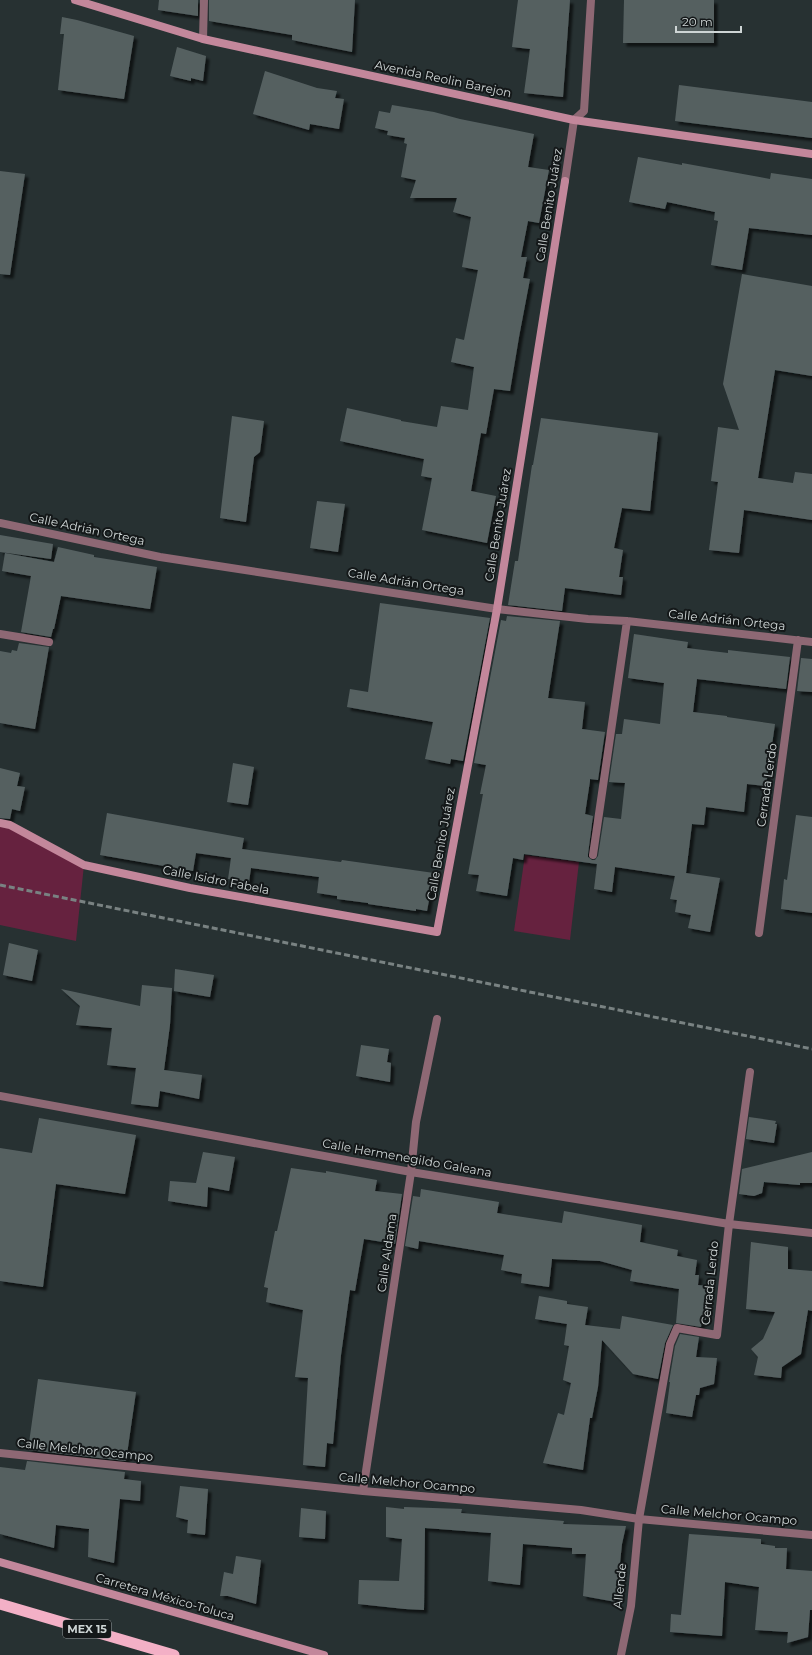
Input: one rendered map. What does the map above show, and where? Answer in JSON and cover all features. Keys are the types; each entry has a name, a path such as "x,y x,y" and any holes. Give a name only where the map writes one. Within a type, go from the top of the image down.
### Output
{"highway":[{"name":"MEX 15","path":"0,1604 174,1655"}],"main road":[{"name":"Avenida Reolin Barejon","path":"75,0 203,39 574,120 812,154"},
{"name":"Calle Benito Juárez","path":"437,932 497,608 565,181"},
{"name":"Calle Isidro Fabela","path":"0,823 10,825 84,864 190,888 437,932"},
{"name":"Carretera México-Toluca","path":"0,1562 324,1655"}],"street":[{"path":"203,39 204,0"},
{"path":"574,120 584,111 592,0"},
{"name":"Calle Benito Juárez","path":"565,181 574,120"},
{"name":"Calle Adrián Ortega","path":"0,523 160,557 497,608 812,642"},
{"path":"592,855 627,621"},
{"path":"0,634 49,642"},
{"name":"Cerrada Lerdo","path":"759,933 798,640"},
{"name":"Calle Aldama","path":"363,1491 411,1172 416,1122 437,1019"},
{"name":"Cerrada Lerdo","path":"639,1519 670,1344 677,1328 717,1335 729,1224 750,1072"},
{"name":"Calle Hermenegildo Galeana","path":"0,1096 411,1172 729,1224 812,1233"},
{"name":"Calle Melchor Ocampo","path":"0,1454 363,1491 581,1510 639,1519 812,1535"},
{"name":"Allende","path":"621,1655 631,1606 639,1519"}],"shaded area":[{"path":"0,823 84,865 76,941 0,925"},
{"path":"525,855 579,862 570,940 514,931"}],"building":[{"path":"159,0 198,0 198,16 158,10"},
{"path":"209,0 355,0 352,52 292,40 292,35 209,21"},
{"path":"518,0 570,0 563,97 524,93 530,49 512,47"},
{"path":"624,0 714,0 714,43 623,43"},
{"path":"62,17 134,36 124,99 58,90 64,34 60,34"},
{"path":"177,47 206,56 203,81 191,78 191,81 170,76"},
{"path":"265,71 317,88 337,91 335,98 344,99 339,129 310,124 309,130 253,114"},
{"path":"679,85 812,102 812,138 675,121"},
{"path":"392,105 434,112 460,119 534,134 528,167 549,170 539,223 528,221 521,257 527,257 523,278 530,279 510,391 494,389 486,434 481,433 471,491 496,496 487,543 422,530 432,478 421,476 424,459 340,441 347,408 401,421 437,427 441,406 468,410 474,367 451,362 456,338 464,340 478,270 462,267 471,217 453,212 457,198 410,198 416,180 401,177 407,144 404,143 405,138 387,135 388,131 375,128 379,111 390,113"},
{"path":"638,157 682,165 682,163 770,179 771,173 812,179 812,235 749,228 742,270 711,265 718,221 714,220 715,212 667,202 665,209 629,202"},
{"path":"0,171 25,174 10,275 0,274"},
{"path":"742,274 812,286 812,376 775,370 758,478 793,483 795,472 812,474 812,520 744,510 739,553 709,550 718,482 711,481 718,427 739,430 723,384"},
{"path":"232,416 264,421 260,452 254,457 246,522 220,518"},
{"path":"541,418 658,433 650,511 622,508 614,548 623,550 619,577 623,577 621,595 565,588 562,611 508,605 515,561 518,561 532,465"},
{"path":"317,501 345,504 338,552 310,548"},
{"path":"0,535 53,544 51,559 0,552"},
{"path":"58,547 94,555 94,557 157,567 150,609 61,596 51,637 21,632 31,576 2,571 5,553 54,562"},
{"path":"380,603 490,618 463,761 451,759 450,764 425,759 433,722 347,707 350,689 368,692"},
{"path":"507,616 560,621 548,698 585,702 582,729 605,732 598,780 590,779 585,814 593,816 588,854 588,857 592,860 595,860 598,856 604,817 621,819 625,783 609,782 616,734 622,734 624,719 660,724 664,683 628,678 634,634 688,642 687,648 728,653 728,650 790,657 786,689 697,679 693,712 775,724 766,786 747,784 744,812 706,807 704,825 692,824 686,873 720,878 710,932 688,928 691,915 675,912 677,900 670,899 675,876 615,867 612,892 594,889 597,864 524,854 523,860 513,858 507,896 476,891 479,875 468,874 483,794 480,794 486,765 474,763 501,620 506,621"},
{"path":"19,643 49,647 35,729 0,723 0,651 11,653 12,650 17,651"},
{"path":"801,658 812,659 812,692 797,691"},
{"path":"233,763 254,767 248,805 227,802"},
{"path":"0,768 20,773 17,786 25,787 20,811 12,809 10,819 0,818"},
{"path":"107,813 244,838 242,849 341,862 342,860 434,873 427,911 416,909 416,911 337,899 337,896 317,893 319,877 251,868 249,882 228,879 231,858 196,853 193,871 100,855"},
{"path":"796,815 812,817 812,913 781,909 784,879 787,880"},
{"path":"9,943 38,950 32,981 3,975"},
{"path":"175,969 214,975 210,997 174,991"},
{"path":"142,985 172,988 170,1025 164,1070 202,1075 199,1099 160,1091 158,1107 131,1104 136,1068 107,1065 112,1028 76,1025 80,1006 61,989 140,1006"},
{"path":"361,1045 389,1049 387,1062 391,1063 390,1082 356,1076"},
{"path":"749,1117 776,1121 775,1124 777,1124 774,1143 746,1139"},
{"path":"39,1118 136,1135 125,1194 56,1184 43,1287 0,1281 0,1148 32,1153"},
{"path":"203,1152 235,1157 229,1191 208,1187 207,1207 168,1201 170,1181 196,1183"},
{"path":"812,1152 812,1183 800,1183 800,1185 764,1182 762,1193 754,1196 739,1194 742,1169"},
{"path":"291,1168 326,1173 326,1171 377,1180 375,1191 402,1194 395,1244 364,1239 355,1291 350,1290 341,1355 333,1444 327,1443 325,1467 303,1465 308,1378 295,1377 303,1310 266,1302 268,1288 264,1287 275,1231 277,1231"},
{"path":"421,1189 499,1202 497,1213 562,1223 564,1211 642,1225 640,1242 678,1250 677,1256 697,1260 695,1275 699,1275 698,1285 708,1286 706,1320 702,1320 701,1327 676,1323 679,1289 630,1281 632,1270 600,1261 552,1259 549,1287 521,1283 522,1274 501,1270 504,1255 419,1241 418,1249 405,1246 413,1196 420,1197"},
{"path":"751,1242 788,1247 788,1269 812,1271 812,1311 808,1310 801,1354 782,1367 781,1378 754,1375 758,1357 751,1349 763,1339 775,1312 746,1309"},
{"path":"539,1296 567,1301 567,1304 588,1307 585,1325 620,1329 622,1316 673,1325 665,1343 658,1379 633,1374 602,1340 598,1387 592,1418 590,1418 583,1470 543,1463 558,1413 564,1415 571,1383 563,1380 569,1346 564,1345 567,1324 535,1319"},
{"path":"680,1334 699,1337 696,1357 717,1358 714,1384 700,1388 699,1395 696,1395 692,1417 666,1413 675,1346"},
{"path":"38,1379 136,1392 126,1461 28,1450"},
{"path":"27,1461 125,1472 124,1479 141,1481 140,1501 120,1499 114,1563 88,1557 89,1529 56,1525 54,1548 0,1534 0,1467 25,1470"},
{"path":"180,1486 208,1489 205,1535 187,1533 188,1520 176,1517"},
{"path":"386,1507 404,1509 404,1507 462,1509 461,1513 564,1521 563,1524 626,1526 622,1544 616,1602 583,1596 586,1554 572,1554 572,1548 523,1544 520,1585 488,1581 491,1533 425,1528 424,1610 358,1604 359,1580 399,1581 402,1539 386,1537"},
{"path":"301,1508 326,1511 325,1539 299,1537"},
{"path":"689,1534 761,1539 761,1544 775,1546 775,1548 787,1548 786,1569 812,1571 812,1610 810,1610 808,1637 787,1643 788,1632 755,1630 759,1587 725,1582 722,1636 670,1632 671,1614 681,1615"},
{"path":"236,1556 261,1560 256,1604 228,1596 220,1596 224,1572 233,1574"}],"railway":[{"path":"0,885 812,1049"}]}
